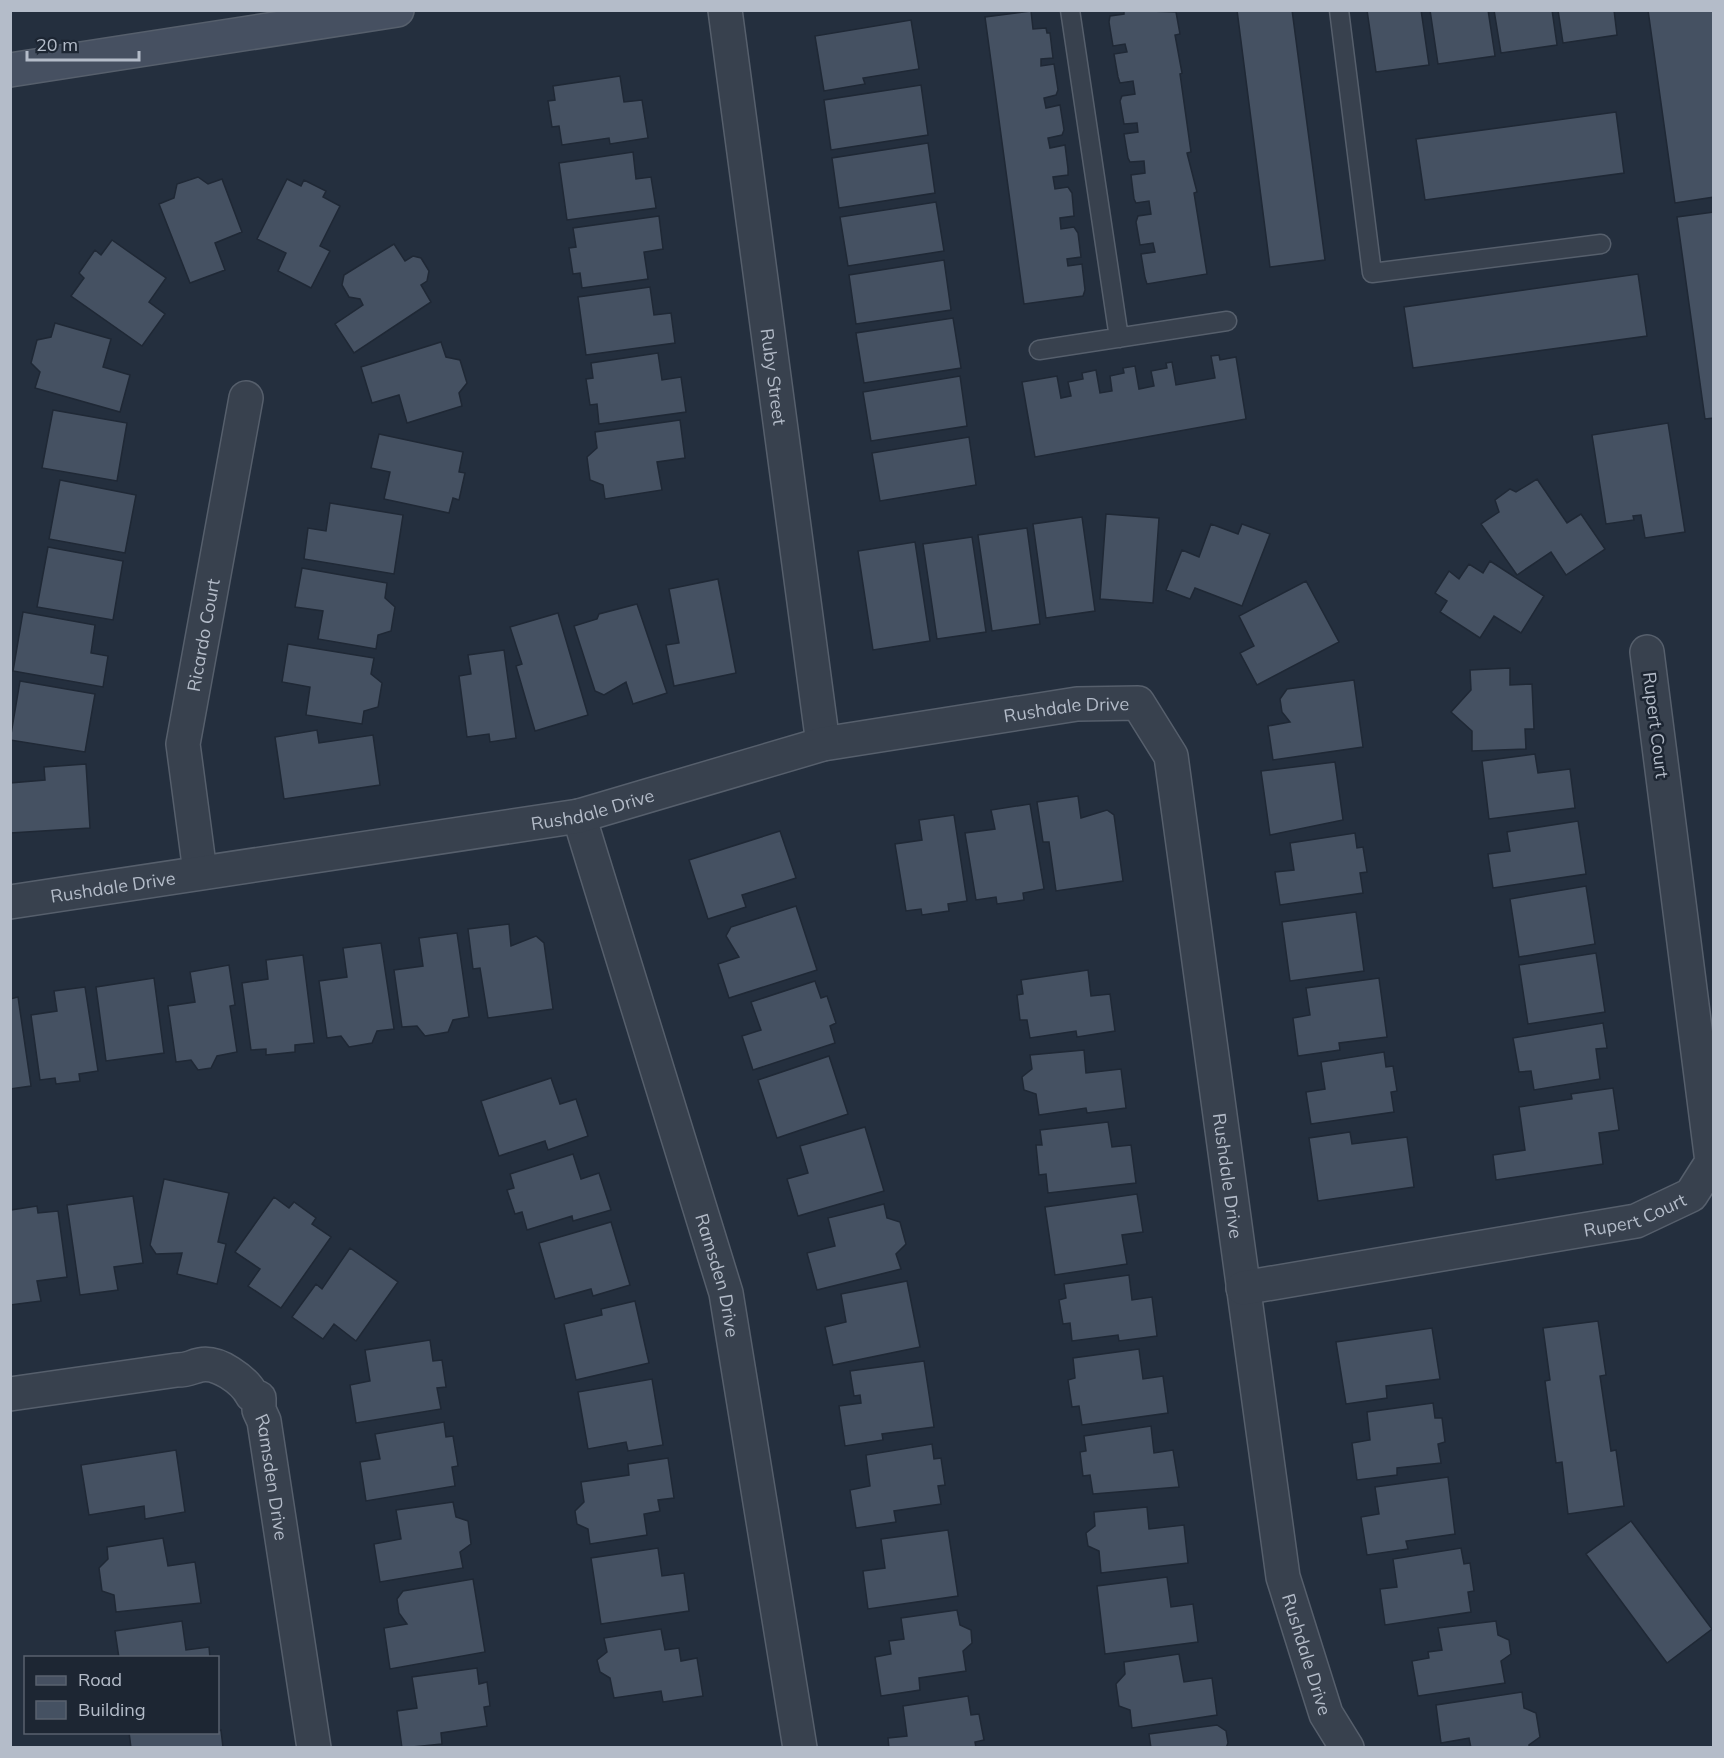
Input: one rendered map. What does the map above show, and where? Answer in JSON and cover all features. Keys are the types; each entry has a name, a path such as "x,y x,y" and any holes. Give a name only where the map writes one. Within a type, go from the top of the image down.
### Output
{"main road":[{"path":"10,70 397,10"}],"street":[{"name":"Ruby Street","path":"725,10 823,744"},
{"name":"Ricardo Court","path":"200,873 183,744 246,398"},
{"name":"Rupert Court","path":"1244,1288 1636,1221 1691,1195 1712,1162 1647,652"},
{"name":"Rushdale Drive","path":"10,902 579,816 823,744 1077,704 1138,703 1170,756 1283,1577 1326,1714 1347,1748"},
{"name":"Ramsden Drive","path":"579,816 726,1293 800,1748"},
{"name":"Ramsden Drive","path":"10,1394 189,1370 199,1365 219,1367 247,1385 252,1395 259,1398 259,1410 264,1421 314,1748"}],"lane":[{"path":"1070,10 1119,338"},
{"path":"1339,10 1372,273 1601,244"},
{"path":"1039,350 1227,321"}],"building":[{"path":"1124,10 1176,12 1180,34 1175,35 1191,152 1187,153 1197,192 1194,193 1207,274 1147,284 1145,278 1141,254 1155,252 1153,243 1140,245 1136,222 1138,216 1151,214 1149,201 1136,203 1131,175 1145,173 1144,161 1130,162 1128,158 1124,134 1138,132 1137,123 1124,124 1120,101 1122,96 1135,94 1133,81 1120,83 1114,54 1127,52 1125,44 1113,46 1109,22 1110,16 1124,14"},
{"path":"1237,10 1292,10 1325,260 1270,267"},
{"path":"1367,10 1421,10 1429,65 1376,72"},
{"path":"1430,10 1488,10 1495,56 1438,64"},
{"path":"1494,10 1552,10 1557,45 1501,53"},
{"path":"1558,10 1614,10 1617,35 1563,43"},
{"path":"1648,10 1714,10 1714,197 1675,203"},
{"path":"1031,11 1033,29 1046,28 1047,33 1050,33 1053,58 1041,59 1041,66 1054,64 1058,90 1056,95 1044,98 1046,108 1060,105 1064,130 1062,135 1048,138 1050,148 1065,145 1068,169 1068,175 1053,177 1055,189 1068,187 1072,193 1074,216 1060,218 1061,229 1074,227 1078,233 1081,257 1067,259 1068,266 1082,264 1085,290 1083,296 1024,304 985,17"},
{"path":"911,20 919,69 863,78 865,84 824,91 815,36"},
{"path":"620,76 624,102 642,100 648,138 610,144 609,138 562,145 559,126 552,127 548,101 555,100 553,86"},
{"path":"921,85 928,135 831,150 824,100"},
{"path":"1616,112 1624,173 1425,200 1416,139"},
{"path":"928,143 935,193 839,208 832,158"},
{"path":"633,152 636,179 651,177 656,208 567,220 559,163"},
{"path":"198,177 208,184 222,179 242,232 215,243 225,270 190,283 159,204 174,198 177,184"},
{"path":"287,179 301,186 304,180 326,191 323,197 340,206 320,246 330,251 311,288 278,271 286,253 257,239"},
{"path":"936,202 944,251 848,266 840,217"},
{"path":"1714,212 1714,418 1705,419 1677,217"},
{"path":"659,216 663,249 644,252 648,279 582,288 580,273 573,274 569,248 576,247 573,228"},
{"path":"112,240 166,278 149,302 165,314 142,346 71,296 84,278 79,273 95,250 101,255"},
{"path":"394,244 405,261 413,256 421,258 429,271 427,281 421,285 431,302 354,353 335,324 363,305 360,299 349,297 342,285 344,275"},
{"path":"944,260 951,310 856,324 849,275"},
{"path":"1638,274 1647,336 1413,368 1404,307"},
{"path":"650,287 654,315 671,313 675,343 586,355 578,297"},
{"path":"953,318 961,368 864,383 856,333"},
{"path":"55,323 111,339 103,367 130,375 120,412 35,388 40,372 31,363 37,340 51,337"},
{"path":"441,342 446,357 460,360 467,383 459,393 462,406 407,423 399,395 372,403 361,367"},
{"path":"658,353 662,380 681,377 686,412 599,424 597,404 590,405 586,379 593,378 591,363"},
{"path":"1219,355 1220,360 1236,357 1246,419 1035,457 1022,382 1057,376 1061,398 1071,396 1068,382 1083,379 1082,373 1096,370 1100,393 1112,391 1110,376 1124,373 1123,368 1135,366 1139,389 1154,386 1151,371 1167,368 1166,363 1172,362 1176,385 1215,378 1211,356"},
{"path":"960,376 967,426 871,441 863,392"},
{"path":"53,410 127,423 117,481 42,468"},
{"path":"680,420 685,458 657,462 662,490 605,499 603,485 590,480 587,457 597,448 595,432"},
{"path":"1668,423 1685,532 1645,538 1641,515 1633,516 1634,520 1606,524 1592,435"},
{"path":"379,434 463,452 459,472 465,473 459,500 453,498 449,513 384,499 390,472 371,468"},
{"path":"969,437 976,485 880,501 872,453"},
{"path":"1537,479 1567,523 1581,514 1605,549 1566,575 1551,552 1517,575 1481,524 1499,512 1495,500 1510,489 1516,492"},
{"path":"60,480 136,495 125,553 49,539"},
{"path":"330,503 403,515 394,574 304,559 308,528 326,531"},
{"path":"1106,514 1159,518 1153,603 1100,599"},
{"path":"1082,517 1095,611 1046,618 1033,524"},
{"path":"1211,524 1238,534 1242,524 1270,534 1242,606 1195,588 1190,599 1166,590 1182,550 1199,557"},
{"path":"1027,528 1040,624 992,631 978,535"},
{"path":"972,537 986,632 937,639 923,544"},
{"path":"915,542 930,641 873,650 858,551"},
{"path":"48,547 123,561 113,620 37,607"},
{"path":"1490,561 1544,596 1521,633 1494,616 1480,638 1440,612 1447,601 1435,593 1449,571 1459,579 1469,564 1483,573"},
{"path":"302,568 387,583 385,598 395,607 391,631 378,635 376,649 318,639 323,611 295,607"},
{"path":"718,579 736,673 674,686 666,645 679,643 669,589"},
{"path":"1306,581 1339,642 1257,685 1240,653 1254,646 1239,616"},
{"path":"637,604 667,693 633,704 626,682 604,695 595,691 574,626 597,619 599,614"},
{"path":"23,612 95,625 91,653 108,656 103,687 13,671"},
{"path":"558,613 588,715 535,731 516,666 522,664 510,627"},
{"path":"288,644 374,658 371,674 382,683 378,707 364,711 362,724 306,715 310,687 282,682"},
{"path":"504,650 516,738 490,742 489,734 467,737 459,676 471,674 468,655"},
{"path":"1510,668 1510,685 1532,684 1534,729 1525,729 1526,749 1472,751 1472,731 1451,712 1471,690 1470,670"},
{"path":"1354,680 1363,747 1273,760 1268,726 1290,722 1282,712 1280,699 1287,689"},
{"path":"20,681 95,694 85,752 10,740"},
{"path":"317,730 319,743 373,735 380,785 284,799 275,737"},
{"path":"1535,754 1538,773 1570,769 1575,808 1489,819 1482,761"},
{"path":"1335,762 1343,820 1270,835 1261,771"},
{"path":"86,764 90,828 10,833 10,783 45,780 44,767"},
{"path":"1078,796 1081,818 1107,810 1114,815 1123,881 1056,891 1049,842 1043,842 1037,802"},
{"path":"1030,804 1044,889 1023,893 1024,900 997,904 996,897 976,900 965,833 995,829 991,810"},
{"path":"954,815 967,901 948,904 949,911 922,915 921,909 906,911 895,844 922,840 919,820"},
{"path":"1578,821 1586,874 1493,888 1488,854 1510,851 1507,832"},
{"path":"780,831 796,878 742,895 746,907 708,919 689,860"},
{"path":"1355,833 1357,848 1363,847 1367,872 1360,873 1363,893 1280,905 1275,872 1294,870 1290,843"},
{"path":"1586,886 1595,944 1519,957 1510,899"},
{"path":"796,906 817,970 729,998 718,964 739,957 726,936 731,927"},
{"path":"1356,912 1364,971 1290,981 1282,922"},
{"path":"509,924 511,946 536,936 544,943 553,1009 488,1018 480,968 473,969 468,929"},
{"path":"457,933 469,1017 453,1020 448,1032 425,1036 417,1026 402,1027 394,970 423,966 419,938"},
{"path":"381,943 394,1029 377,1031 372,1043 349,1047 341,1036 327,1038 319,981 347,977 343,948"},
{"path":"1596,953 1605,1012 1528,1024 1519,965"},
{"path":"303,955 314,1043 295,1045 295,1052 266,1055 266,1049 251,1050 242,983 268,979 266,960"},
{"path":"229,965 235,1005 230,1006 237,1052 217,1056 211,1068 198,1070 191,1060 176,1062 168,1006 195,1002 190,972"},
{"path":"1088,970 1091,996 1110,994 1115,1031 1077,1037 1076,1031 1030,1038 1027,1020 1020,1020 1017,995 1023,994 1021,980"},
{"path":"154,978 164,1053 106,1061 96,987"},
{"path":"1379,978 1387,1037 1339,1043 1340,1050 1298,1056 1293,1018 1310,1015 1306,988"},
{"path":"815,981 821,998 827,996 836,1023 830,1026 835,1043 753,1070 742,1036 761,1030 751,1002"},
{"path":"85,987 98,1071 79,1074 80,1081 56,1084 55,1078 40,1080 31,1015 57,1011 54,991"},
{"path":"18,997 31,1086 10,1089 10,999"},
{"path":"1603,1023 1607,1048 1596,1049 1600,1079 1534,1090 1531,1071 1519,1072 1513,1038"},
{"path":"1084,1050 1086,1073 1121,1069 1126,1108 1087,1113 1086,1108 1039,1115 1036,1094 1024,1090 1022,1077 1032,1069 1030,1055"},
{"path":"1384,1052 1386,1067 1393,1066 1397,1091 1391,1092 1394,1112 1311,1124 1306,1092 1325,1089 1321,1062"},
{"path":"829,1056 848,1114 777,1138 758,1080"},
{"path":"551,1078 560,1104 576,1099 588,1136 548,1150 545,1141 499,1156 481,1101"},
{"path":"1613,1088 1619,1130 1599,1133 1603,1164 1496,1180 1493,1155 1525,1150 1519,1107 1572,1099 1571,1094"},
{"path":"1108,1122 1112,1147 1131,1145 1136,1183 1048,1193 1046,1174 1039,1175 1036,1145 1042,1145 1040,1130"},
{"path":"865,1127 884,1191 798,1216 787,1179 808,1173 800,1146"},
{"path":"1350,1132 1352,1144 1407,1137 1414,1187 1318,1201 1309,1138"},
{"path":"573,1154 581,1179 599,1173 611,1210 573,1221 572,1216 527,1230 522,1212 515,1214 507,1190 514,1188 510,1174"},
{"path":"164,1179 229,1193 218,1242 226,1244 217,1284 177,1274 182,1253 156,1254 150,1245"},
{"path":"1137,1194 1143,1232 1122,1235 1127,1264 1055,1275 1045,1207"},
{"path":"133,1196 143,1263 114,1267 118,1290 80,1295 67,1205"},
{"path":"274,1197 289,1208 294,1202 316,1218 312,1224 331,1237 281,1308 248,1286 260,1269 235,1252"},
{"path":"884,1204 887,1218 900,1222 906,1244 896,1254 901,1269 817,1290 807,1253 835,1246 828,1218"},
{"path":"37,1206 38,1213 58,1211 67,1277 37,1281 41,1301 10,1305 11,1210"},
{"path":"611,1222 630,1285 593,1296 591,1289 555,1299 539,1243"},
{"path":"350,1248 398,1282 356,1341 334,1324 323,1339 292,1317 316,1284 322,1289"},
{"path":"1129,1275 1132,1300 1152,1297 1157,1336 1119,1341 1118,1335 1072,1341 1070,1323 1063,1324 1059,1300 1066,1298 1064,1284"},
{"path":"907,1281 920,1347 833,1365 825,1327 846,1322 841,1294"},
{"path":"635,1301 649,1363 576,1380 564,1324 602,1315 601,1309"},
{"path":"1598,1321 1606,1375 1600,1376 1611,1451 1616,1450 1624,1506 1568,1514 1562,1462 1556,1463 1545,1381 1550,1380 1543,1328"},
{"path":"1432,1328 1440,1379 1386,1386 1387,1398 1346,1404 1336,1342"},
{"path":"430,1340 433,1361 442,1360 446,1387 437,1388 441,1409 356,1423 350,1385 370,1381 365,1350"},
{"path":"1139,1349 1143,1379 1163,1376 1168,1413 1082,1425 1079,1406 1072,1407 1068,1380 1075,1378 1073,1358"},
{"path":"924,1361 934,1427 882,1434 883,1440 845,1446 839,1406 861,1403 860,1395 854,1396 850,1371"},
{"path":"652,1379 663,1445 628,1451 626,1442 588,1449 578,1392"},
{"path":"1433,1403 1435,1418 1442,1418 1445,1442 1438,1444 1441,1463 1397,1468 1397,1475 1357,1480 1352,1443 1370,1440 1367,1412"},
{"path":"444,1422 446,1437 453,1436 458,1466 452,1467 455,1486 366,1501 360,1462 380,1459 375,1434"},
{"path":"1151,1426 1154,1453 1173,1450 1179,1487 1093,1494 1090,1475 1083,1476 1080,1452 1086,1451 1084,1436"},
{"path":"932,1444 934,1459 941,1458 945,1485 938,1486 941,1504 894,1511 896,1522 856,1528 850,1490 870,1486 866,1455"},
{"path":"176,1450 185,1512 145,1519 144,1506 89,1515 81,1465"},
{"path":"668,1458 674,1498 658,1500 660,1511 644,1514 647,1535 590,1544 588,1529 577,1524 575,1511 584,1502 581,1482 629,1475 628,1464"},
{"path":"1448,1477 1455,1534 1406,1541 1408,1549 1367,1555 1361,1517 1379,1514 1375,1487"},
{"path":"453,1502 456,1517 468,1521 471,1544 460,1552 463,1568 380,1582 374,1544 401,1539 396,1510"},
{"path":"1147,1507 1149,1529 1184,1525 1188,1563 1101,1573 1099,1551 1088,1546 1086,1533 1095,1526 1094,1512"},
{"path":"1631,1521 1712,1629 1667,1663 1586,1554"},
{"path":"948,1530 958,1596 868,1609 863,1571 885,1568 881,1539"},
{"path":"163,1538 168,1566 195,1562 201,1603 116,1612 114,1595 102,1591 99,1568 108,1559 107,1547"},
{"path":"658,1548 662,1576 684,1573 689,1611 601,1624 591,1558"},
{"path":"1461,1548 1464,1564 1470,1563 1474,1591 1468,1592 1471,1612 1385,1625 1380,1589 1397,1587 1393,1559"},
{"path":"1167,1577 1171,1607 1193,1604 1198,1642 1105,1654 1097,1586"},
{"path":"473,1579 485,1652 390,1669 384,1628 407,1624 399,1613 397,1599 403,1591"},
{"path":"957,1610 960,1625 971,1630 972,1643 963,1651 966,1671 919,1678 920,1690 881,1696 875,1657 891,1654 889,1641 904,1639 901,1618"},
{"path":"182,1621 186,1650 209,1647 210,1656 119,1656 115,1631"},
{"path":"1496,1621 1498,1635 1509,1640 1511,1654 1501,1661 1505,1683 1418,1696 1412,1661 1429,1658 1428,1652 1442,1650 1438,1628"},
{"path":"661,1629 665,1650 679,1648 681,1661 697,1658 703,1696 663,1702 661,1691 614,1698 610,1678 600,1672 597,1660 607,1652 604,1638"},
{"path":"1179,1654 1184,1682 1212,1678 1217,1715 1132,1728 1130,1710 1119,1706 1116,1684 1125,1674 1124,1662"},
{"path":"477,1668 479,1684 487,1682 490,1706 484,1707 487,1726 441,1733 442,1744 402,1748 397,1711 417,1708 412,1677"},
{"path":"1522,1692 1524,1708 1536,1713 1540,1737 1529,1745 1529,1748 1471,1748 1469,1738 1441,1743 1436,1705"},
{"path":"968,1696 971,1715 979,1714 984,1740 975,1742 976,1748 889,1748 888,1738 907,1736 903,1706"},
{"path":"1217,1725 1226,1731 1228,1743 1226,1748 1151,1748 1149,1734"},
{"path":"221,1730 223,1748 131,1748 129,1734 219,1734"}]}
